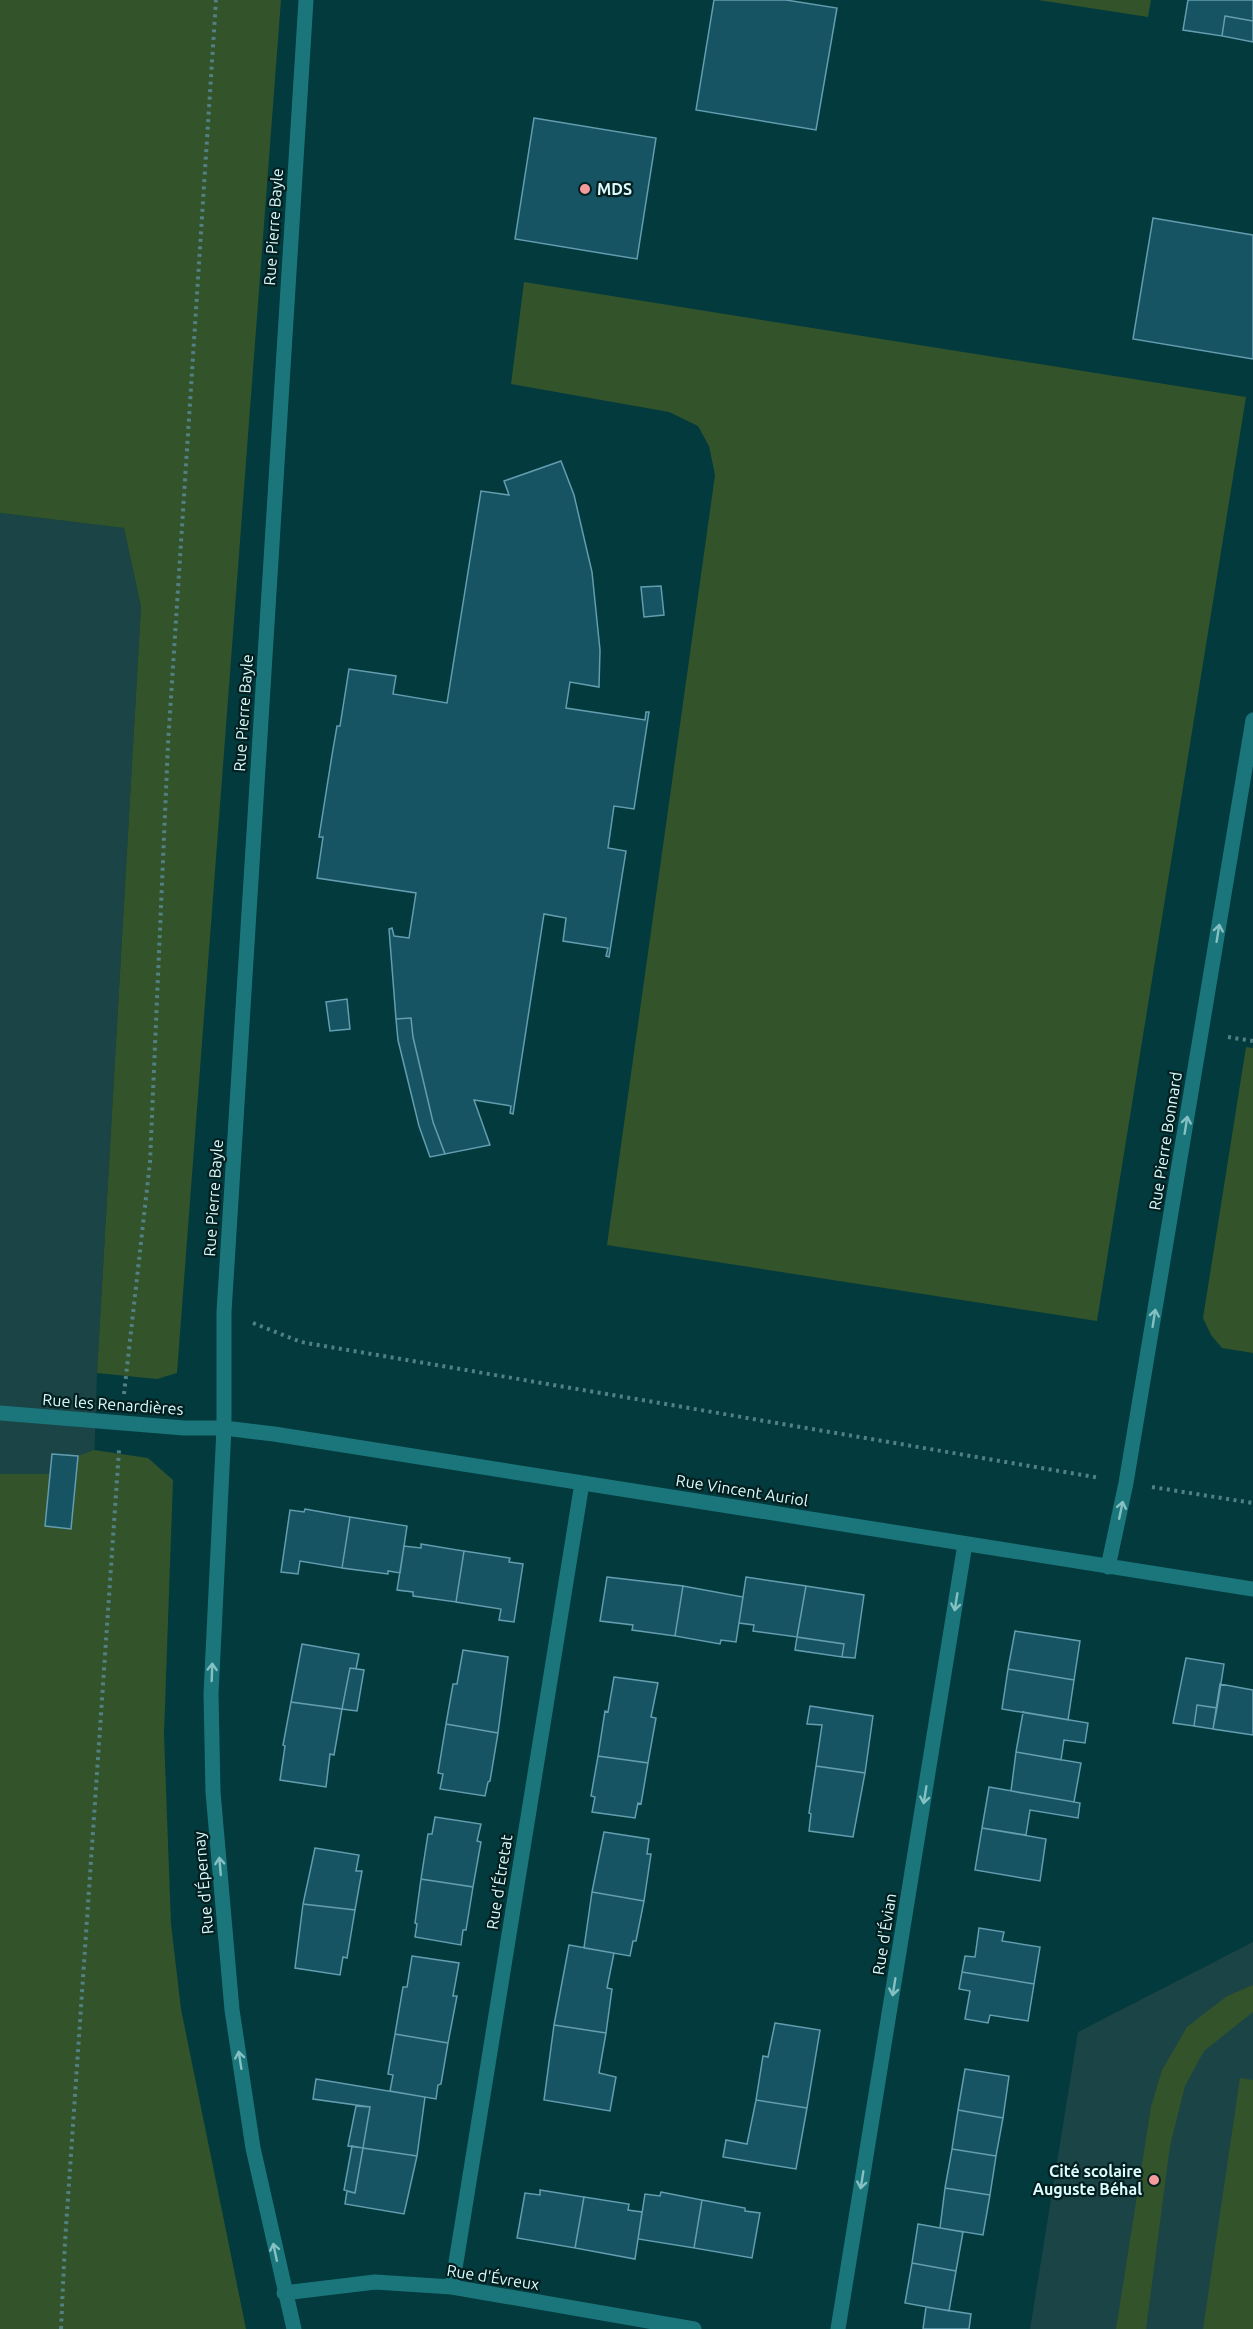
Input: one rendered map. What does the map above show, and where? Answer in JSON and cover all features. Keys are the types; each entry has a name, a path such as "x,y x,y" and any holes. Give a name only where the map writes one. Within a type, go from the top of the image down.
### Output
{"street":[{"name":"Rue Pierre Bayle","path":"224,1428 224,1312 306,0"},
{"name":"Rue Pierre Bonnard","path":"1108,1567 1126,1482 1253,720"},
{"name":"Rue les Renardières","path":"0,1413 121,1424 224,1428"},
{"name":"Rue Vincent Auriol","path":"224,1428 1253,1590"},
{"name":"Rue d'Épernay","path":"224,1428 211,1694 213,1792 232,2010 253,2148 294,2329"},
{"name":"Rue d'Étretat","path":"452,2287 582,1483"},
{"name":"Rue d'Évian","path":"838,2329 966,1544"},
{"name":"Rue d'Évreux","path":"284,2293 375,2282 452,2287 694,2329"}],"path":[{"path":"61,2329 121,1424 150,1162 168,744 216,0"},
{"path":"224,1312 301,1342 1253,1503"}],"shaded area":[{"path":"0,513 124,528 141,607 97,1373 89,1616 0,1980"},
{"name":"Cité scolaire Auguste Béhal","path":"1253,1942 1253,2329 1030,2329 1078,2032"}],"green space":[{"path":"0,0 281,0 177,1373 157,1379 97,1373 141,607 124,528 0,513"},
{"path":"1038,0 1151,0 1148,17"},
{"path":"524,282 1246,397 1097,1321 607,1245 715,475 709,446 698,426 669,412 511,384"},
{"path":"1246,1047 1253,1048 1253,1353 1222,1348 1211,1335 1203,1318"},
{"path":"94,1450 148,1458 173,1480 164,1734 171,1924 181,2009 246,2329 0,2329 0,1474 50,1474 45,1526 70,1529 78,1456"},
{"path":"1253,1985 1253,2012 1204,2051 1185,2086 1170,2146 1146,2329 1116,2329 1151,2107 1162,2070 1187,2027 1227,1996"},
{"path":"1240,2078 1253,2080 1253,2329 1203,2329"}],"building":[{"path":"714,0 786,0 837,8 816,130 696,110"},
{"path":"1188,0 1253,0 1253,21 1225,16 1222,36 1183,30"},
{"path":"1225,16 1253,21 1253,42 1222,36"},
{"name":"MDS","path":"534,118 656,138 637,259 515,239"},
{"path":"1153,218 1253,235 1253,359 1133,339"},
{"path":"561,461 574,495 592,572 600,650 599,687 570,682 566,708 645,720 646,712 649,712 634,809 614,806 608,848 626,851 609,957 606,956 608,948 563,941 566,918 544,914 513,1114 510,1113 511,1106 474,1100 490,1145 445,1154 433,1122 413,1037 411,1018 396,1019 389,929 392,928 394,936 409,938 416,893 317,878 323,837 319,837 332,755 337,726 340,726 349,669 396,676 393,694 447,703 481,491 509,495 504,481"},
{"path":"661,586 664,615 644,617 641,587"},
{"path":"347,999 350,1029 330,1031 326,1002"},
{"path":"411,1018 413,1037 433,1122 445,1154 430,1157 419,1126 398,1040 396,1019"},
{"path":"52,1454 78,1456 71,1529 45,1526"},
{"path":"305,1509 350,1517 342,1568 300,1561 298,1574 281,1572 290,1510 304,1512"},
{"path":"350,1517 407,1526 400,1573 388,1571 388,1574 342,1568"},
{"path":"421,1544 464,1551 456,1602 413,1596 413,1592 397,1590 404,1546 421,1548"},
{"path":"464,1551 510,1558 509,1562 523,1564 514,1622 499,1620 501,1609 456,1602"},
{"path":"607,1577 683,1586 675,1636 632,1630 633,1625 600,1621"},
{"path":"746,1577 806,1586 797,1637 753,1631 754,1625 739,1623"},
{"path":"683,1586 743,1597 736,1642 721,1640 720,1644 675,1636"},
{"path":"806,1586 864,1595 855,1658 842,1657 844,1644 797,1637"},
{"path":"1015,1631 1080,1641 1074,1680 1008,1669"},
{"path":"797,1637 844,1644 842,1657 795,1650"},
{"path":"302,1644 359,1654 356,1669 350,1668 342,1709 291,1702"},
{"path":"463,1650 508,1657 498,1733 446,1724 453,1684 457,1684"},
{"path":"1186,1658 1224,1664 1217,1708 1197,1705 1194,1726 1173,1723"},
{"path":"350,1668 364,1670 357,1711 342,1709"},
{"path":"1008,1669 1074,1680 1068,1720 1002,1709"},
{"path":"614,1677 658,1683 651,1717 656,1718 648,1763 598,1756 605,1711 608,1712"},
{"path":"1220,1684 1253,1690 1253,1735 1213,1729"},
{"path":"291,1702 342,1709 334,1755 330,1754 326,1787 280,1780 285,1746 283,1745"},
{"path":"1197,1705 1217,1708 1213,1729 1194,1726"},
{"path":"810,1706 873,1716 865,1773 816,1766 822,1725 807,1724"},
{"path":"1023,1712 1088,1723 1085,1743 1064,1740 1061,1760 1016,1752"},
{"path":"446,1724 498,1733 490,1781 485,1796 440,1789 443,1774 438,1773"},
{"path":"1016,1752 1081,1763 1074,1802 1011,1791"},
{"path":"598,1756 648,1763 641,1804 638,1803 635,1818 592,1812 595,1797 591,1796"},
{"path":"816,1766 865,1773 853,1837 809,1831 811,1814 809,1813"},
{"path":"989,1787 1080,1803 1078,1818 1030,1810 1026,1835 982,1828"},
{"path":"435,1817 481,1824 477,1841 481,1842 473,1887 421,1879 428,1834 432,1834"},
{"path":"982,1828 1046,1839 1040,1881 975,1870"},
{"path":"604,1832 649,1839 647,1854 651,1854 644,1901 592,1892"},
{"path":"315,1848 359,1855 356,1871 362,1871 355,1910 303,1904"},
{"path":"421,1879 473,1887 466,1930 463,1930 461,1945 415,1937"},
{"path":"592,1892 644,1901 636,1941 633,1941 630,1956 584,1948"},
{"path":"303,1904 355,1910 347,1958 343,1957 340,1975 295,1968"},
{"path":"979,1928 1004,1932 1002,1941 1040,1947 1034,1984 962,1972 965,1956 975,1957"},
{"path":"569,1945 614,1953 607,1988 612,1989 606,2033 554,2025"},
{"path":"412,1956 459,1963 453,1996 457,1996 448,2043 395,2034 403,1987 407,1987"},
{"path":"962,1972 1034,1984 1028,2021 990,2015 988,2023 965,2019 970,1991 959,1989"},
{"path":"775,2023 820,2030 807,2108 756,2100 763,2056 768,2057"},
{"path":"554,2025 606,2033 599,2073 616,2077 610,2111 544,2100"},
{"path":"395,2034 448,2043 436,2099 390,2091 393,2075 388,2074"},
{"path":"965,2069 1009,2076 1003,2118 958,2110"},
{"path":"316,2079 425,2097 417,2156 363,2148 370,2107 313,2099"},
{"path":"756,2100 807,2108 796,2169 723,2157 726,2140 747,2144"},
{"path":"356,2106 370,2107 363,2148 348,2146"},
{"path":"958,2110 1003,2118 996,2156 952,2149"},
{"path":"352,2146 363,2148 355,2193 344,2190"},
{"path":"363,2148 417,2156 404,2214 345,2204 347,2191 355,2193"},
{"path":"952,2149 996,2156 990,2195 945,2188"},
{"path":"945,2188 990,2195 983,2235 940,2228"},
{"path":"540,2190 584,2197 575,2248 517,2238 525,2193 540,2195"},
{"path":"661,2192 702,2200 694,2248 638,2239 645,2194 660,2196"},
{"path":"584,2197 629,2204 628,2210 642,2212 635,2259 575,2248"},
{"path":"702,2200 760,2213 752,2258 694,2248"},
{"path":"918,2224 963,2232 956,2271 912,2263"},
{"path":"912,2263 956,2271 949,2311 905,2303"},
{"path":"926,2307 971,2314 969,2329 923,2329"}],"place":[{"name":"MDS","path":"585,189"},
{"name":"Cité scolaire Auguste Béhal","path":"1154,2180"}]}
